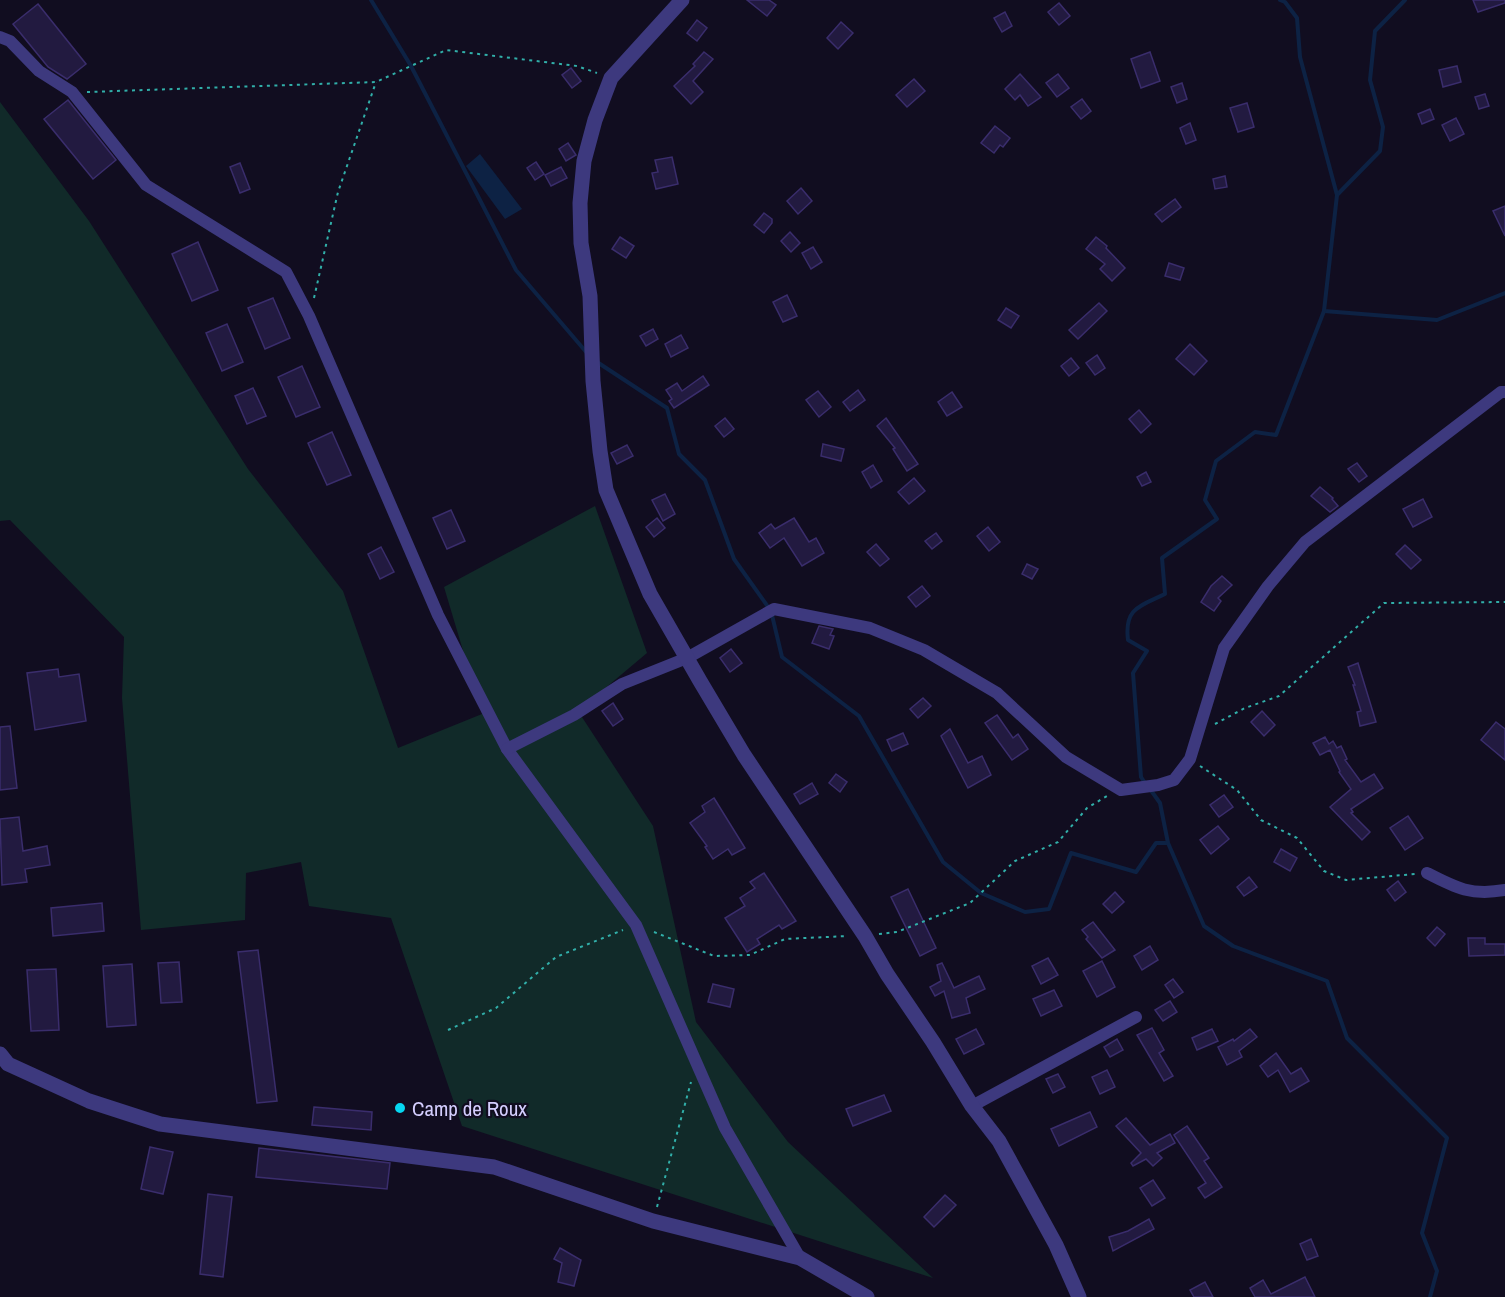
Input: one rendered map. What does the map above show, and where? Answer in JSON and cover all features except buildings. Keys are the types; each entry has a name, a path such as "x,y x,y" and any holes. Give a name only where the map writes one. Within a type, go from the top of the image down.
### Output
{"street":[{"path":"682,0 611,78 595,120 584,161 580,203 581,243 590,296 593,381 606,490 650,594 687,658 744,755 866,936 972,1106 999,1140 1056,1245 1079,1297"},
{"path":"0,37 10,40 39,71 72,92 146,185 286,272 309,316 438,615 507,749 636,925 725,1128 800,1258"},
{"path":"507,749 574,715 622,684 687,658 774,609 870,628 924,651 997,693 1066,757 1121,790 1158,785 1174,780 1190,759 1224,648 1268,586 1305,542 1501,392 1505,392"},
{"path":"1427,873 1457,889 1485,894 1505,890"},
{"path":"972,1106 1136,1017"},
{"path":"0,1054 9,1064 89,1101 160,1124 494,1167 653,1221 800,1258 867,1297"}],"path":[{"path":"72,92 376,82 446,50 576,66 611,78"},
{"path":"309,316 338,192 376,82"},
{"path":"1200,732 1245,708 1279,696 1384,603 1505,602"},
{"path":"1190,759 1237,790 1261,820 1298,838 1324,871 1346,880 1427,873"},
{"path":"866,936 897,932 970,903 1015,861 1059,842 1087,808 1121,790"},
{"path":"653,1221 696,1064"}],"green space":[{"path":"0,102 89,221 248,469 343,591 398,748 482,714 444,587 595,506 647,653 578,711 653,826 696,1022 788,1142 933,1278 462,1126 391,918 309,906 301,862 246,873 245,920 141,930 122,698 124,637 10,520 0,521"}],"water":[{"path":"480,154 522,209 505,219 466,166"}],"waterway":[{"path":"371,0 411,66 516,270 587,353"},
{"path":"1145,783 1141,777 1133,673 1147,651 1128,640 1127,629 1131,615 1141,605 1165,594 1162,558 1217,519 1205,500 1216,461 1255,432 1276,435 1324,311 1337,195 1300,57 1297,18 1285,2 1280,0"},
{"path":"1337,195 1380,151 1383,127 1370,80 1375,31 1405,0"},
{"path":"1324,311 1437,320 1505,293"},
{"path":"597,362 667,408 679,454 705,480 734,559 771,611 782,657 859,716 943,862 981,893 1025,912 1049,909 1071,853 1136,872 1156,843 1168,843"},
{"path":"1150,789 1160,803 1168,843 1204,926 1233,946 1327,981 1347,1038 1447,1138 1422,1233 1437,1271 1430,1297"}],"place":[{"name":"Camp de Roux","path":"400,1108"}]}
